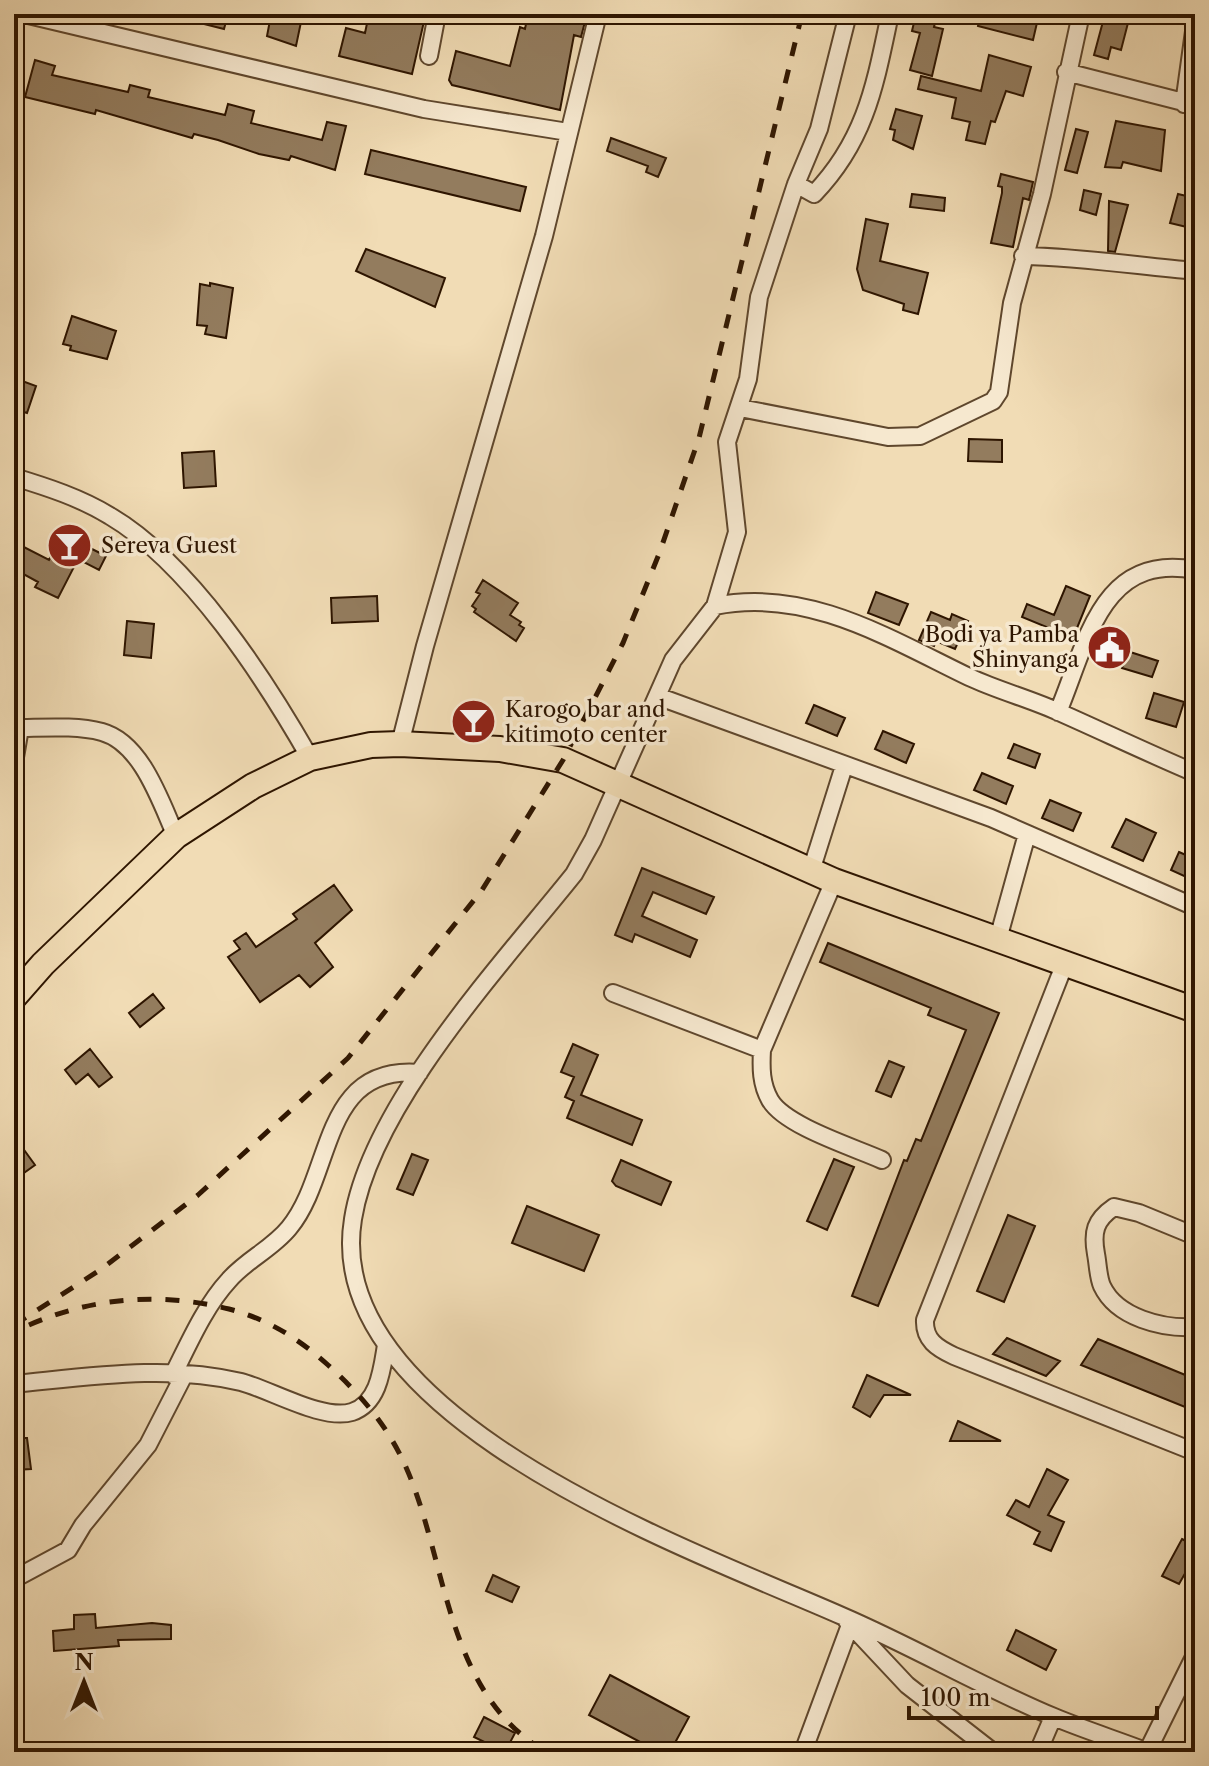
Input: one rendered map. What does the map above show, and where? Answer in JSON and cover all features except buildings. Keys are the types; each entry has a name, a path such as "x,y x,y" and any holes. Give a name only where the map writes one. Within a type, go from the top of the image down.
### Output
{"highway":[{"path":"14,997 43,964 176,836 253,786 310,758 371,745 400,744 462,745 563,760 834,881 1195,1010"}],"street":[{"path":"24,14 424,109 568,132"},
{"path":"429,56 437,14"},
{"path":"400,744 425,646 544,236 598,14"},
{"path":"848,14 819,129 796,184 759,297 740,408 727,456 737,532 715,606 673,660 620,783 574,874 419,1073 381,1140 362,1182 353,1219 356,1285 370,1320 386,1345 421,1385 473,1428 551,1483 671,1542 1053,1717 1147,1752 1195,1655"},
{"path":"796,184 814,194 831,176 858,136 890,14"},
{"path":"740,408 888,437 920,436 993,401 999,392 1012,303 1042,194 1081,14"},
{"path":"1066,72 1189,104 1195,24"},
{"path":"1023,256 1074,257 1122,266 1195,271"},
{"path":"14,477 74,498 111,516 158,554 194,592 271,689 310,758"},
{"path":"1058,712 1084,646 1107,601 1121,584 1146,569 1171,566 1195,570"},
{"path":"715,606 743,600 762,602 871,627 969,677 1058,712 1195,773"},
{"path":"657,696 1027,834 1195,907"},
{"path":"14,763 17,728 90,730 119,741 136,759 176,836"},
{"path":"811,871 844,766"},
{"path":"998,939 1027,834"},
{"path":"834,881 762,1050 764,1086 776,1109 882,1160"},
{"path":"1065,963 925,1320 925,1329 939,1349 954,1356 1195,1452"},
{"path":"613,993 762,1050"},
{"path":"14,1579 68,1550 83,1525 148,1445 178,1375 229,1279 275,1242 303,1209 328,1137 346,1103 362,1087 386,1073 419,1073"},
{"path":"1195,1236 1139,1213 1114,1207 1098,1218 1093,1237 1102,1286 1121,1308 1153,1324 1195,1327"},
{"path":"14,1384 144,1374 178,1375 239,1382 323,1412 342,1414 367,1402 380,1380 386,1345"},
{"path":"803,1752 847,1621"},
{"path":"847,1621 907,1685 993,1752"},
{"path":"1038,1752 1053,1717"}],"railway":[{"path":"14,1325 100,1270 198,1195 348,1058 482,890 563,760 623,643 659,554 699,438 802,14"},
{"path":"29,1325 103,1303 178,1300 229,1309 257,1318 294,1338 317,1356 362,1399 398,1450 419,1502 453,1622 468,1660 487,1695 512,1726 546,1752"}],"place":[{"name":"Sereva Guest","path":"70,545"},
{"name":"Bodi ya Pamba Shinyanga","path":"1110,647"},
{"name":"Karogo bar and kitimoto center","path":"474,722"}]}
